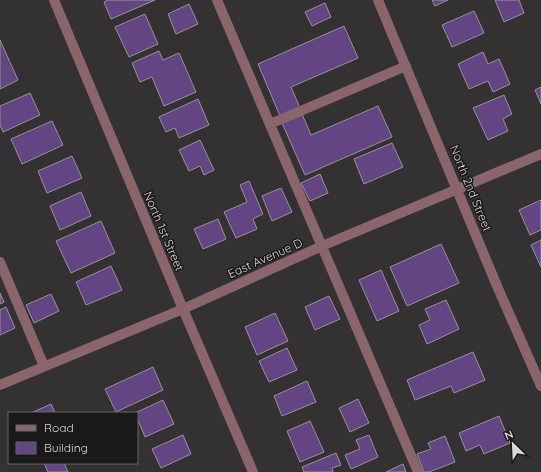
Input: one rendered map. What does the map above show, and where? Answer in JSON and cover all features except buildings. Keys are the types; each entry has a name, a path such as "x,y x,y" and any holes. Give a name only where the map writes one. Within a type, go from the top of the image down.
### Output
{"street":[{"name":"North 1st Street","path":"54,0 253,472"},
{"path":"217,0 418,472"},
{"name":"North 2nd Street","path":"378,0 497,286 541,386"},
{"path":"270,124 406,66"},
{"name":"East Avenue D","path":"0,385 183,309 322,246 541,154"},
{"path":"0,262 44,366"}]}
